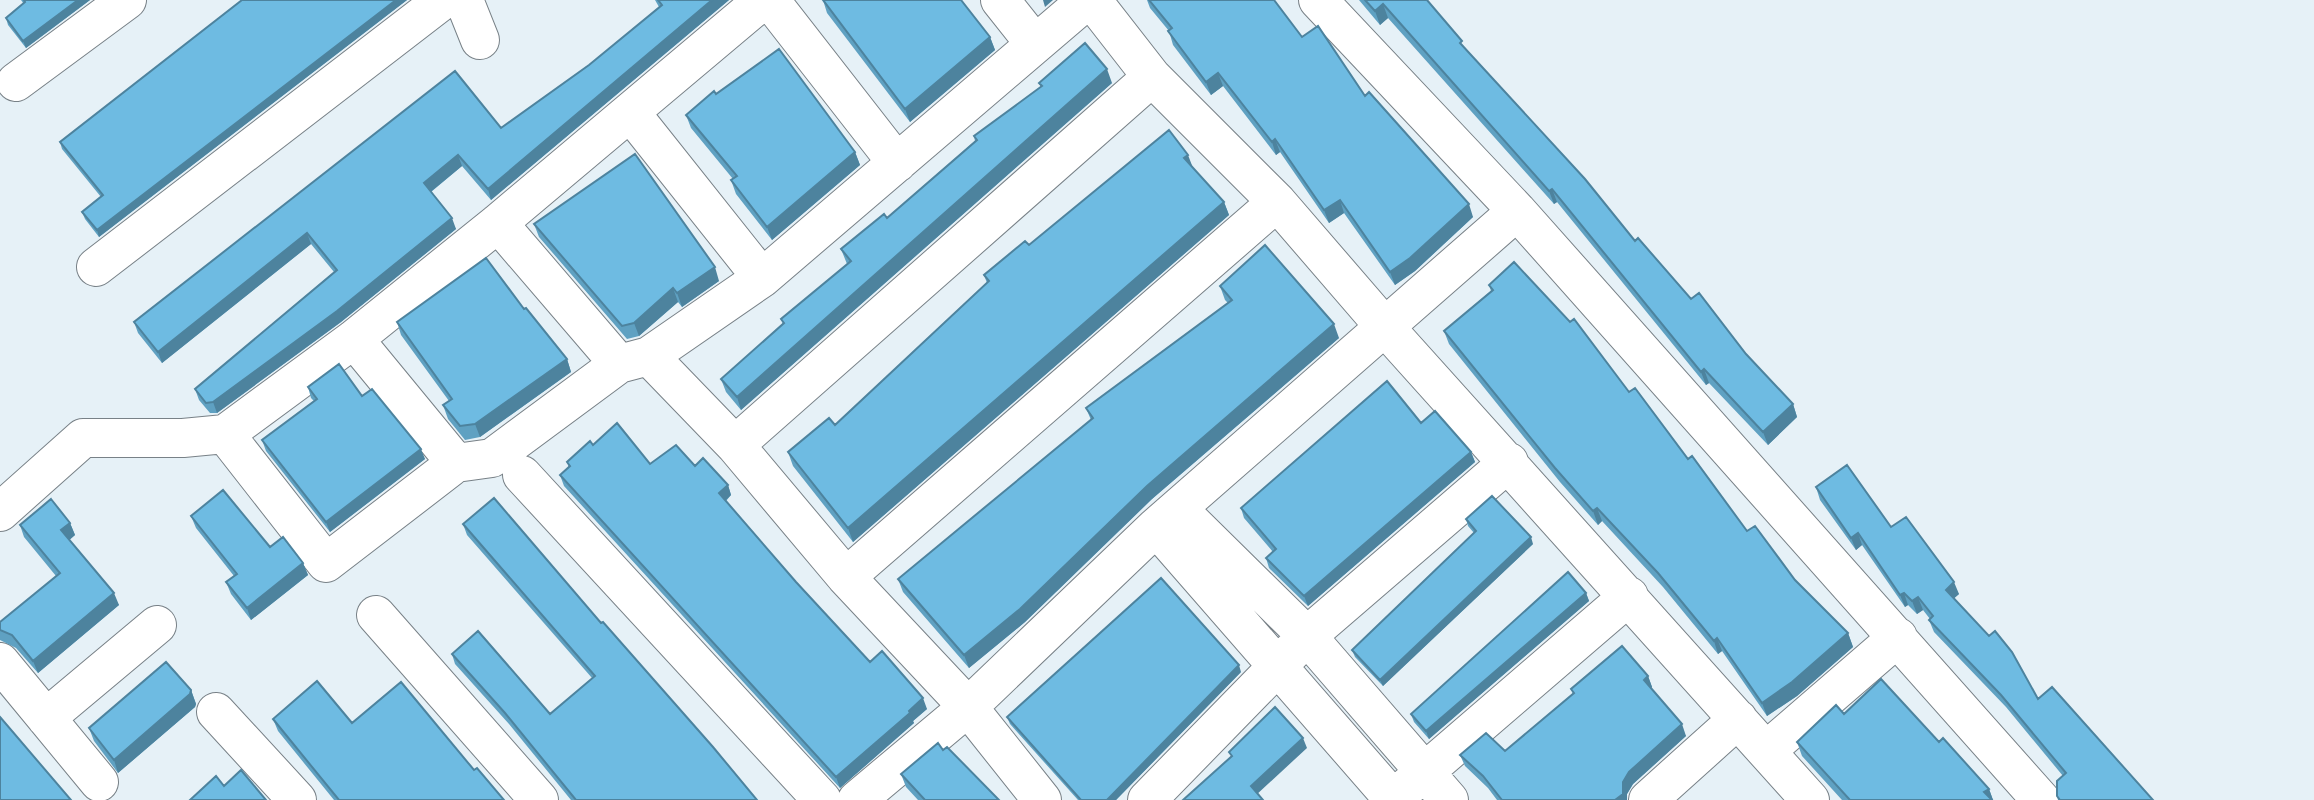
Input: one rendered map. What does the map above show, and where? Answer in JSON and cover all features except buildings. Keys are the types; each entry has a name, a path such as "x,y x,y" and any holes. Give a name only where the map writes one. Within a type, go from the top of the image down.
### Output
{"street":[{"path":"16,82 127,0"},
{"path":"96,267 443,0"},
{"path":"464,0 480,40"},
{"path":"0,512 83,438 183,438 225,434 354,339 498,223 763,0"},
{"path":"769,0 897,163"},
{"path":"1000,0 1035,44"},
{"path":"225,434 326,563 456,463 492,458 634,360 762,278 1089,0 1152,77 1277,202 1384,326 1510,462 1810,800"},
{"path":"1318,0 1517,211 2041,800"},
{"path":"735,446 1152,77"},
{"path":"630,112 762,278"},
{"path":"846,578 1277,202"},
{"path":"857,800 968,706 1167,518 1517,211"},
{"path":"498,223 634,360 735,446 846,578 968,706 1042,800"},
{"path":"354,339 456,463"},
{"path":"1147,800 1307,636 1510,462"},
{"path":"522,475 822,800"},
{"path":"1167,518 1307,636 1438,786"},
{"path":"1167,518 1276,668 1392,799 1438,786 1629,596"},
{"path":"376,615 539,800"},
{"path":"46,718 157,625"},
{"path":"1766,751 1898,637"},
{"path":"0,662 99,782"},
{"path":"216,712 297,800"},
{"path":"1648,800 1738,719"}]}
